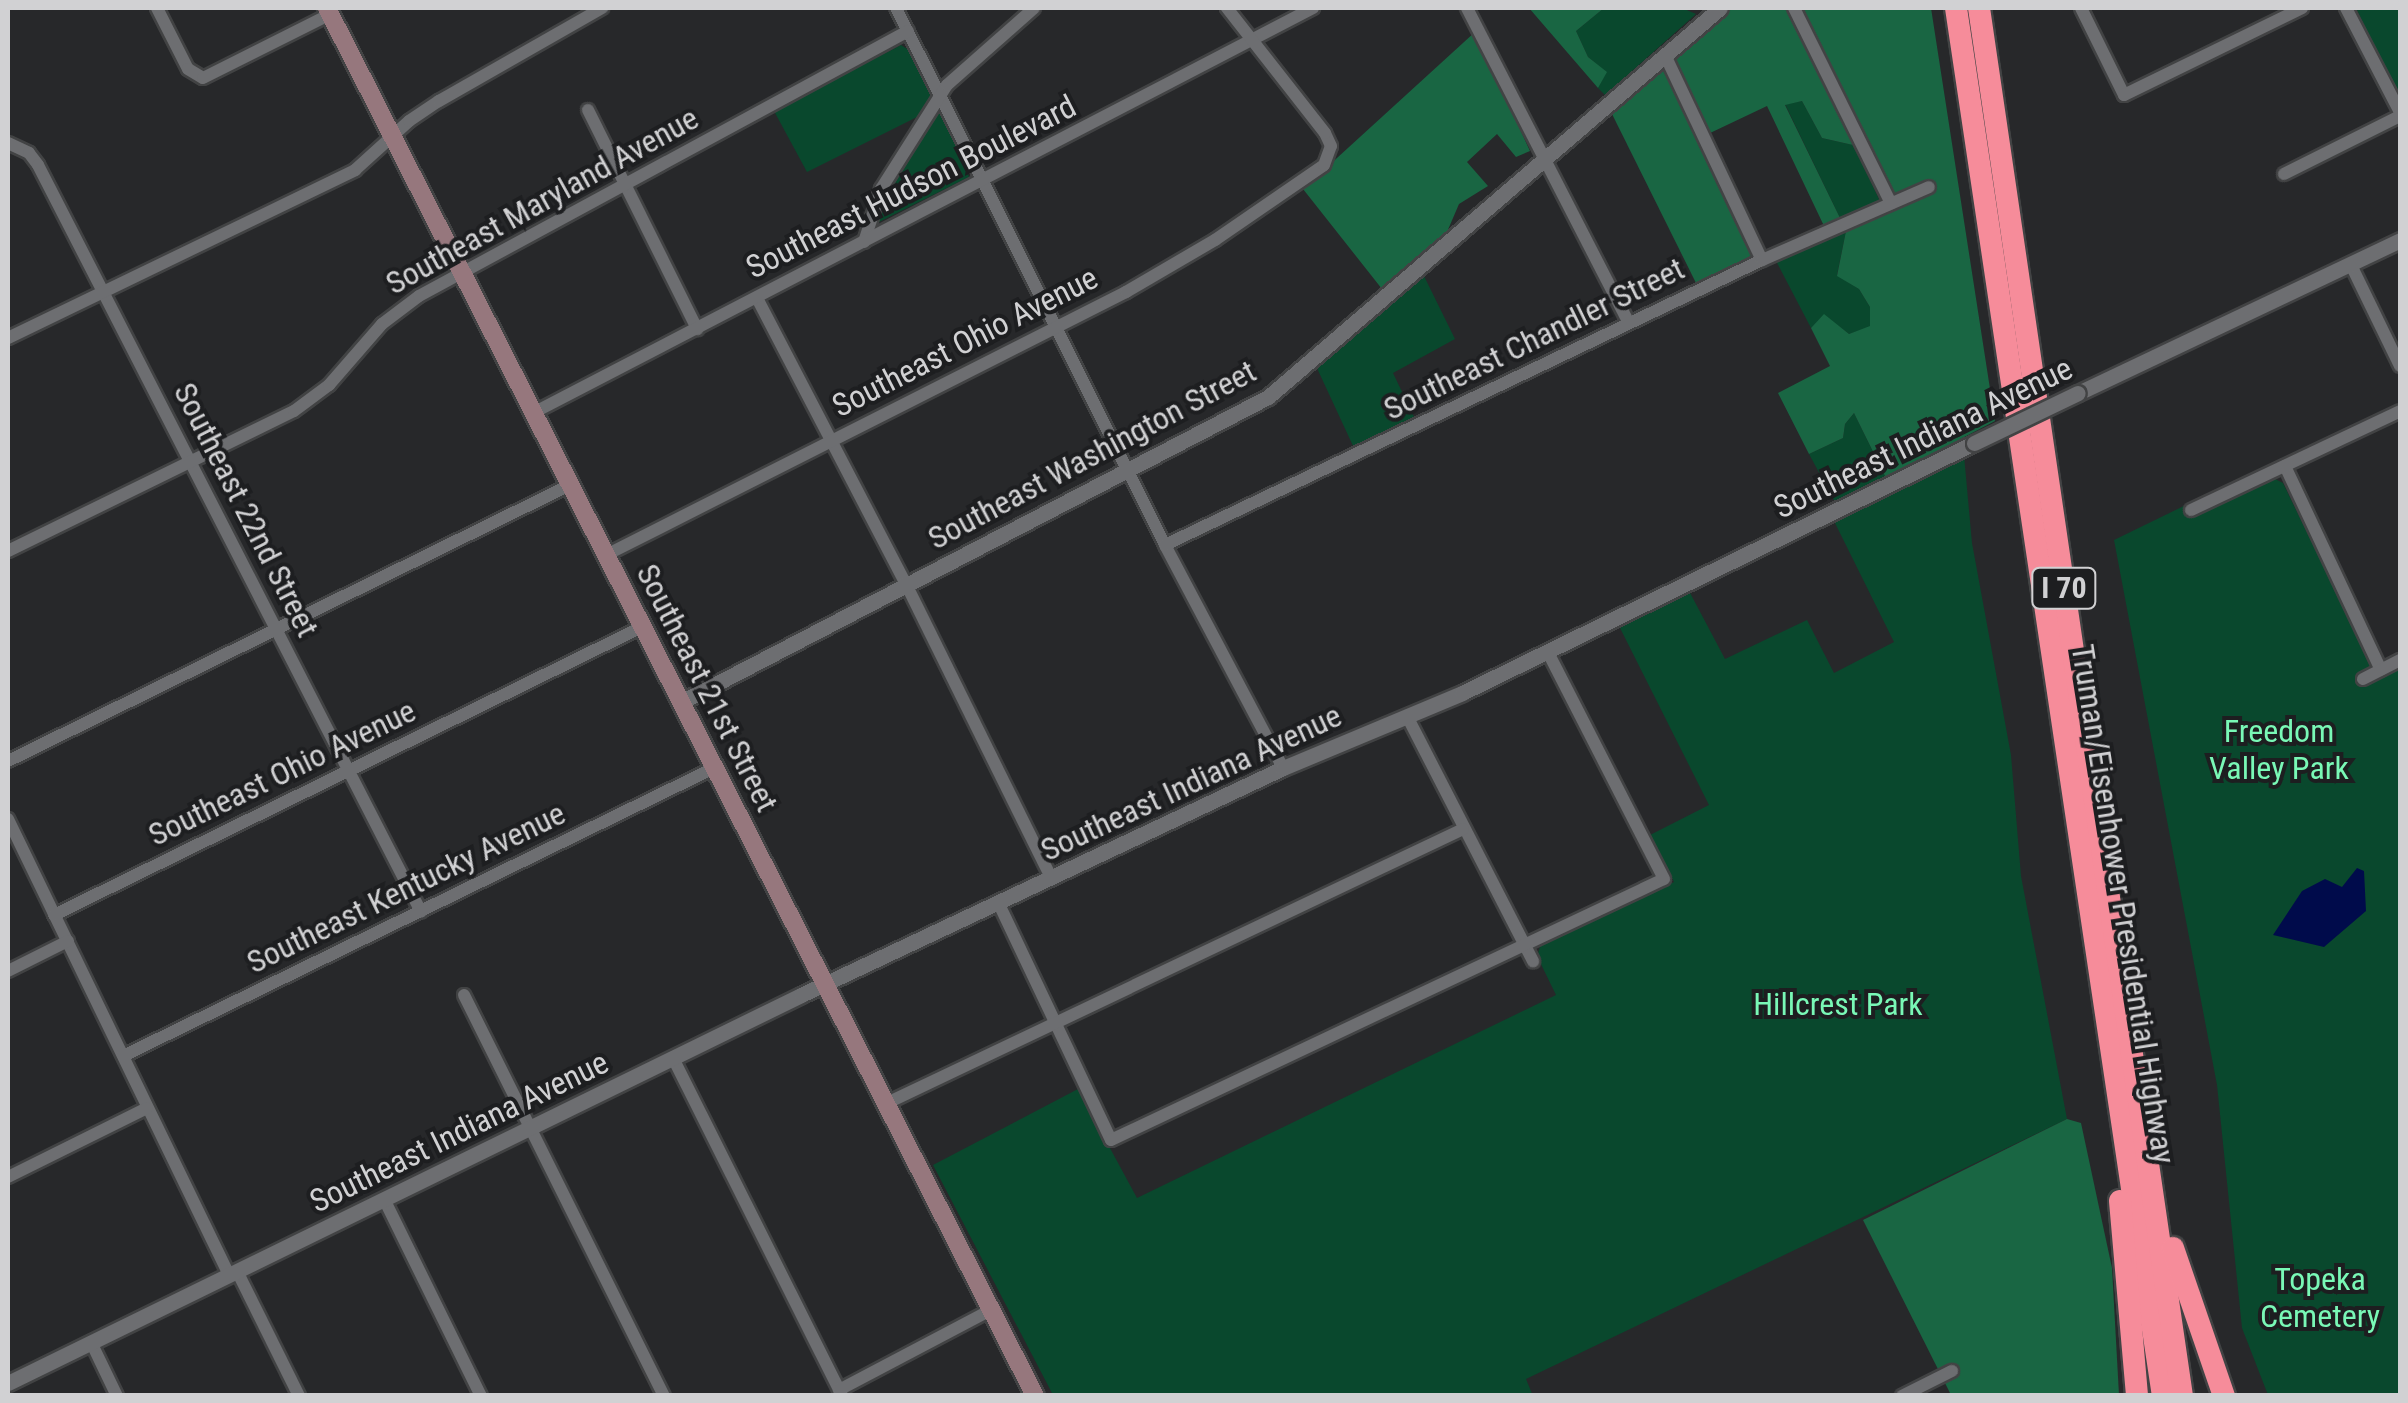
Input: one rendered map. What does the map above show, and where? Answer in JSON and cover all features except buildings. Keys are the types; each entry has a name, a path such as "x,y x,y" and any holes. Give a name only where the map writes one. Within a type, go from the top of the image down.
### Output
{"highway":[{"name":"Truman/Eisenhower Presidential Highway","path":"1956,8 2163,1396"},
{"name":"Truman/Eisenhower Presidential Highway","path":"1980,8 2182,1396"},
{"path":"2092,934 2137,1396"},
{"path":"2153,1198 2167,1226 2187,1296 2224,1396"}],"main road":[{"name":"Southeast 21st Street","path":"329,11 1036,1396"}],"street":[{"path":"158,8 188,69 204,78 329,11"},
{"path":"8,338 355,170 439,101 602,8"},
{"path":"896,8 1165,546 1283,768"},
{"path":"864,242 881,190 947,85 1034,8"},
{"path":"1226,8 1254,42"},
{"name":"Southeast Hudson Boulevard","path":"533,413 1313,8"},
{"path":"1467,8 1628,323"},
{"name":"Southeast Washington Street","path":"680,702 1268,397 1720,8"},
{"path":"1794,8 1891,203"},
{"path":"2081,8 2124,95 2302,8"},
{"path":"2284,174 2400,114 2346,8"},
{"name":"Southeast Maryland Avenue","path":"8,551 314,398 400,309 462,271 908,31"},
{"name":"Southeast Ohio Avenue","path":"606,555 1056,327 1215,240 1324,164 1331,152 1326,133 1254,42"},
{"path":"1665,55 1762,260"},
{"path":"588,110 696,329"},
{"name":"Southeast 22nd Street","path":"10,143 35,160 421,912"},
{"name":"Southeast Chandler Street","path":"1165,546 1762,260 1929,187"},
{"name":"Southeast Indiana Avenue","path":"8,1383 824,985 1283,768 1548,652 2400,240"},
{"path":"2351,265 2394,338 2400,366"},
{"path":"757,298 906,584 1051,877"},
{"path":"2191,510 2400,412"},
{"path":"2285,466 2381,670"},
{"path":"8,761 570,485"},
{"name":"Southeast Ohio Avenue","path":"54,915 642,627"},
{"path":"998,902 1111,1140 1664,879 1548,652"},
{"path":"2363,678 2400,660"},
{"path":"1407,716 1533,961"},
{"name":"Southeast Kentucky Avenue","path":"123,1056 714,768"},
{"path":"8,819 147,1108 299,1396"},
{"path":"885,1104 1463,829"},
{"path":"8,971 68,942"},
{"path":"464,995 664,1396"},
{"path":"673,1058 840,1393 992,1310"},
{"path":"8,1176 147,1108"},
{"path":"384,1199 481,1396"},
{"path":"91,1342 117,1396"},
{"path":"1902,1396 1952,1371"}],"green space":[{"path":"1529,8 1604,8 1576,31 1588,57 1607,72 1598,88"},
{"path":"1604,8 1682,8 1696,14 1605,95 1598,88 1606,72 1588,57 1576,31"},
{"path":"1730,8 1787,8 1853,145 1822,138 1802,101 1785,105 1840,218 1824,226 1767,106 1708,134 1676,62 1678,54"},
{"path":"1803,8 1931,8 1995,421 1886,478 1854,413 1845,424 1843,438 1809,454 1778,393 1830,366 1811,328 1824,314 1849,334 1870,326 1870,307 1859,289 1837,276 1846,231 1899,206"},
{"path":"2356,8 2400,8 2400,101"},
{"path":"1475,32 1530,151 1516,157 1497,134 1467,162 1488,186 1459,204 1447,232 1382,289 1303,189"},
{"path":"901,45 912,52 933,92 923,114 807,172 774,111"},
{"path":"1664,69 1752,255 1748,262 1697,285 1611,112"},
{"path":"1802,101 1822,138 1853,145 1880,201 1840,218 1785,104"},
{"path":"939,113 948,120 969,177 871,226 889,186"},
{"path":"1846,231 1837,275 1859,289 1870,307 1870,327 1849,334 1824,315 1811,328 1775,259"},
{"path":"1423,274 1455,339 1393,373 1415,419 1354,448 1316,366"},
{"path":"1854,413 1886,478 1836,504 1809,454 1843,438 1845,424"},
{"name":"Hillcrest Park","path":"1964,455 1972,543 2011,755 2021,876 2067,1119 1526,1379 1533,1396 1053,1395 933,1165 1078,1089 1137,1198 1556,995 1537,956 1541,944 1674,882 1650,835 1709,805 1617,622 1688,589 1725,659 1807,620 1834,673 1894,642 1832,517"},
{"name":"Freedom Valley Park","path":"2273,478 2283,483 2377,677 2400,667 2400,1395 2268,1395 2242,1328 2217,1085 2114,540 2192,502 2200,513"},
{"path":"2067,1119 2081,1123 2112,1268 2119,1395 1951,1395 1863,1220"}],"shaded area":[{"path":"2357,868 2364,871 2366,911 2324,947 2273,935 2302,891 2325,879 2342,887"}],"park label":[{"name":"Topeka Cemetery","path":"2320,1298"}]}
